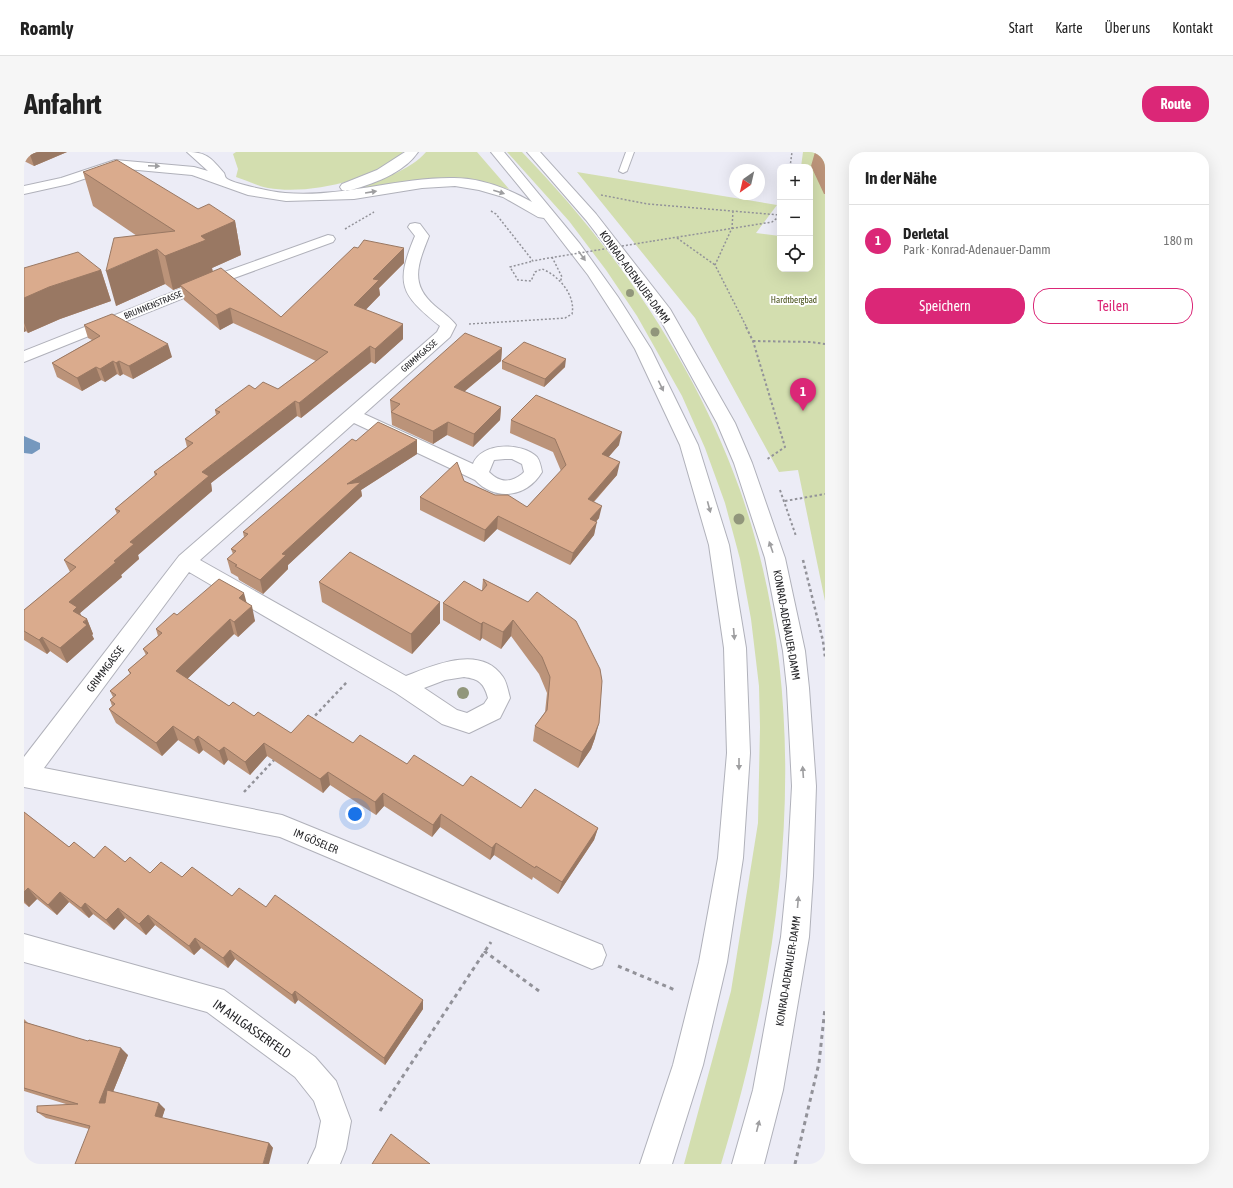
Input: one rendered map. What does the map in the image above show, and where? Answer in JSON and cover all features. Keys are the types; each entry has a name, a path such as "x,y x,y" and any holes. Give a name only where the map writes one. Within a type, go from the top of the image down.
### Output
{"main road":[{"path":"193,152 210,157 223,180"},
{"path":"318,196 360,183 404,161 412,152"},
{"path":"497,152 559,224 606,290 644,351 674,411 692,455 706,497 721,554 733,624 739,705 739,778 724,910 691,1056 656,1164"},
{"name":"KONRAD-ADENAUER-DAMM","path":"533,152 590,217 662,309 726,423 743,464 775,558 794,651 798,688 804,786 800,876 795,937 768,1090 748,1164"},
{"path":"24,190 64,181 144,154"},
{"path":"168,155 194,171"},
{"path":"115,164 160,166 194,171 254,192 286,197 354,195 422,184 455,182 480,186 508,194 559,224"},
{"path":"415,227 422,236 410,266 409,273 411,288 418,299 448,325"},
{"name":"BRUNNENSTRASSE","path":"24,357 221,278 328,239"},
{"name":"GRIMMGASSE","path":"25,775 186,561 444,334 448,325"},
{"path":"352,415 482,476"},
{"path":"186,561 404,686"},
{"name":"IM GÖSELER","path":"25,775 282,826 592,955"},
{"name":"IM AHLGASSERFELD","path":"24,948 214,1000 305,1067 325,1092 336,1121 331,1149 324,1164"}],"lane":[{"path":"623,171 630,152"}],"path":[{"path":"790,164 792,152"},
{"path":"596,194 648,204 777,215"},
{"path":"486,208 496,214 533,261"},
{"path":"328,239 379,210"},
{"path":"714,264 732,228 733,211"},
{"path":"448,325 565,318 572,314 574,306 560,282 554,279 550,272 542,269 535,272 531,282 518,280 510,267 543,259 772,222 777,218"},
{"path":"677,238 714,264 753,341 785,447 766,460"},
{"path":"551,254 562,277 560,282"},
{"path":"753,341 811,342 825,344"},
{"path":"785,501 825,494"},
{"path":"308,724 337,693"},
{"path":"224,814 276,758"},
{"path":"380,1112 488,947"},
{"path":"484,951 539,991"},
{"path":"592,955 675,990"},
{"path":"795,1164 819,1063 825,1008"}],"green space":[{"path":"236,152 403,152 375,171 358,178 339,184 284,190 264,187 236,177 238,169 233,154"},
{"path":"426,152 477,152 509,189 476,182 356,189 403,170"},
{"path":"507,152 522,152 557,189 620,268 676,353 700,397 722,443 740,490 764,572 778,656 785,742 784,827 776,913 762,998 744,1082 721,1164 684,1164 731,991 758,823 760,727 759,686 751,619 740,559 725,503 705,448 682,396 637,316 606,270 569,221"},
{"name":"Hardtbergbad","path":"803,152 825,152 825,601 798,470 779,472 695,318 577,172 729,197 729,200 747,200 777,205 756,233 777,236 777,272 813,272 813,164 801,164"}],"water":[{"path":"24,436 40,443 40,449 32,454 24,453"}],"building":[{"path":"117,160 198,209 209,204 235,221 201,236 206,240 165,256 157,249 106,271 114,238 175,231 83,172"},
{"path":"364,240 404,248 373,279 379,280 354,305 403,324 375,349 370,346 299,403 295,401 202,472 209,476 130,542 134,544 114,561 116,562 69,602 77,607 73,611 87,619 83,622 87,625 60,648 42,637 39,640 24,631 24,610 76,567 64,560 120,511 115,509 157,474 154,472 193,443 185,439 220,412 215,410 249,385 255,389 263,382 278,389 328,352 230,308 216,315 180,285 221,268 281,317 354,247 358,248"},
{"path":"78,252 101,270 49,287 24,298 24,268"},
{"path":"112,314 168,344 129,366 119,361 116,363 113,361 100,369 96,367 77,378 52,363 100,336 84,325"},
{"path":"465,333 502,348 454,387 501,407 474,434 448,422 433,431 391,412 400,404 390,400"},
{"path":"524,342 566,359 545,379 502,361"},
{"path":"536,395 622,432 602,454 620,462 588,499 602,506 590,519 597,522 573,553 498,516 485,530 420,497 457,462 464,481 495,495 508,495 527,507 566,465 555,439 511,420"},
{"path":"378,422 417,440 347,484 361,482 282,554 286,555 260,580 235,566 237,565 227,559 236,551 231,549 248,534 243,532 352,439 356,441"},
{"path":"350,552 440,602 411,634 319,582"},
{"path":"219,579 244,593 239,598 252,606 234,622 230,619 176,671 229,706 233,702 254,716 258,712 291,733 308,715 353,743 360,735 407,764 414,755 463,786 471,776 521,808 535,789 598,828 562,882 536,866 535,868 496,843 492,848 441,814 433,825 383,793 375,802 328,772 320,779 264,743 245,762 224,747 219,751 198,736 194,740 173,726 156,743 109,709 115,704 110,700 116,695 110,691 131,673 128,670 148,653 143,649 162,633 156,629 174,613 177,615"},
{"path":"483,579 528,602 537,592 576,621 600,669 602,681 599,723 595,733 582,752 535,726 547,710 550,677 542,657 513,620 503,632 483,622 481,624 443,603 464,581 482,591 487,585"},
{"path":"24,812 69,847 74,842 94,858 105,846 125,862 130,857 150,873 161,862 182,877 192,867 232,896 239,888 266,907 275,895 423,1000 384,1058 295,991 292,995 230,950 223,958 195,938 189,946 148,915 139,924 118,908 106,920 85,903 81,908 60,892 48,905 28,888 24,892"},
{"path":"24,1022 88,1041 121,1048 99,1103 105,1103 107,1090 159,1103 155,1116 269,1143 263,1164 75,1164 90,1126 37,1112 37,1106 78,1104 24,1088"},
{"path":"391,1134 430,1164 372,1164"}],"place":[{"name":"Derletal","path":"803,411"}]}
